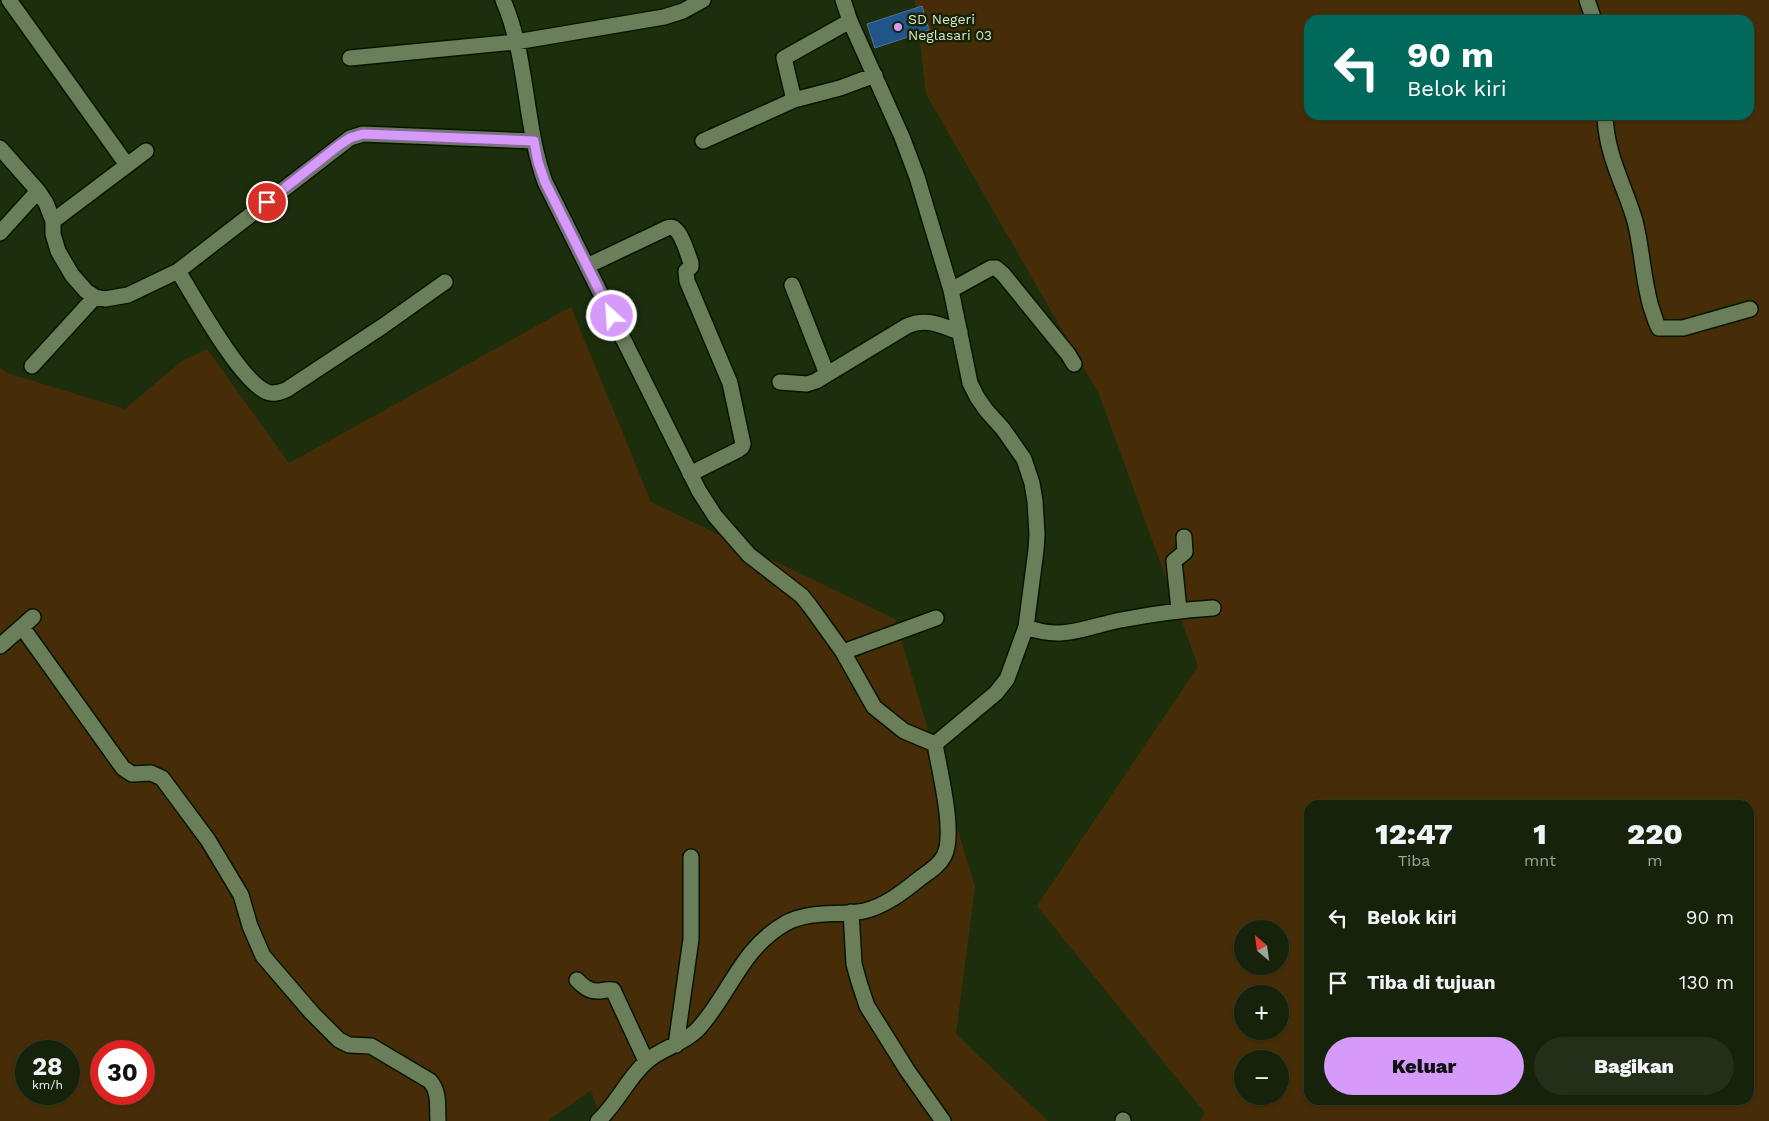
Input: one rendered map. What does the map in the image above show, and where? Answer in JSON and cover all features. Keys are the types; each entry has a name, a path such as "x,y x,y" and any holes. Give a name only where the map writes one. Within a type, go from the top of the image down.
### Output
{"street":[{"path":"9,0 127,165"},
{"path":"503,0 516,42 538,162 545,182 690,474 715,516 749,555 802,596 843,652 874,707 904,731 935,744"},
{"path":"350,58 516,42 664,18 704,0"},
{"path":"843,0 850,21 912,161 951,290 970,383 986,410 1003,429 1024,459 1032,483 1037,534 1026,627 1007,679 1001,689 935,744"},
{"path":"1587,0 1592,15"},
{"path":"794,100 784,58 850,21"},
{"path":"703,141 794,100 840,88 875,75"},
{"path":"1605,120 1605,132 1612,161 1634,221 1648,296 1656,324 1659,328 1683,328 1750,309"},
{"path":"0,148 38,191 48,208 53,221 55,241 64,263 79,284 95,297 105,299 128,295 178,271 350,138 363,134 534,141"},
{"path":"53,221 146,151"},
{"path":"0,233 38,191"},
{"path":"587,266 668,228 675,228 678,234 691,263 691,267 686,271 687,281 730,383 742,444 742,447 738,450 690,474"},
{"path":"951,290 991,268 996,268 1003,274 1074,364"},
{"path":"178,271 236,362 262,389 276,394 286,390 383,326 445,282"},
{"path":"792,285 827,374"},
{"path":"32,366 95,297"},
{"path":"780,382 807,384 816,381 908,326 920,321 927,321 960,332"},
{"path":"1179,610 1174,561 1185,552 1184,537"},
{"path":"1026,627 1040,632 1071,633 1119,620 1179,610 1214,608"},
{"path":"843,652 936,618"},
{"path":"0,646 28,622 123,768 132,774 151,773 162,778 208,840 241,895 250,926 263,956 312,1013 339,1040 350,1045 371,1046 430,1081 435,1088 437,1096 438,1121"},
{"path":"603,1119 624,1086 646,1061 676,1045 696,1031 721,1000 728,984 747,957 773,932 801,917 870,909 892,899 938,864 944,856 949,840 949,827 935,744"},
{"path":"676,1045 691,939 691,857"},
{"path":"851,912 854,964 858,982 868,1006 907,1070 943,1121"},
{"path":"577,980 590,990 613,990 617,995 636,1042 646,1061"}],"shaded area":[{"path":"915,0 1769,0 1769,1121 1200,1121 1205,1113 1037,906 1198,666 1099,394 926,94"},
{"path":"571,307 651,502 895,619 975,887 956,1034 1048,1121 601,1121 591,1090 548,1121 0,1121 0,367 7,373 125,409 182,361 207,349 289,463"}],"building":[{"name":"SD Negeri Neglasari 03","path":"922,6 929,30 875,48 867,24"}],"place":[{"name":"SD Negeri Neglasari 03","path":"898,27"}],"route":[{"path":"267,202 338,146 350,138 363,134 534,141 538,162 545,182 612,316"}]}
